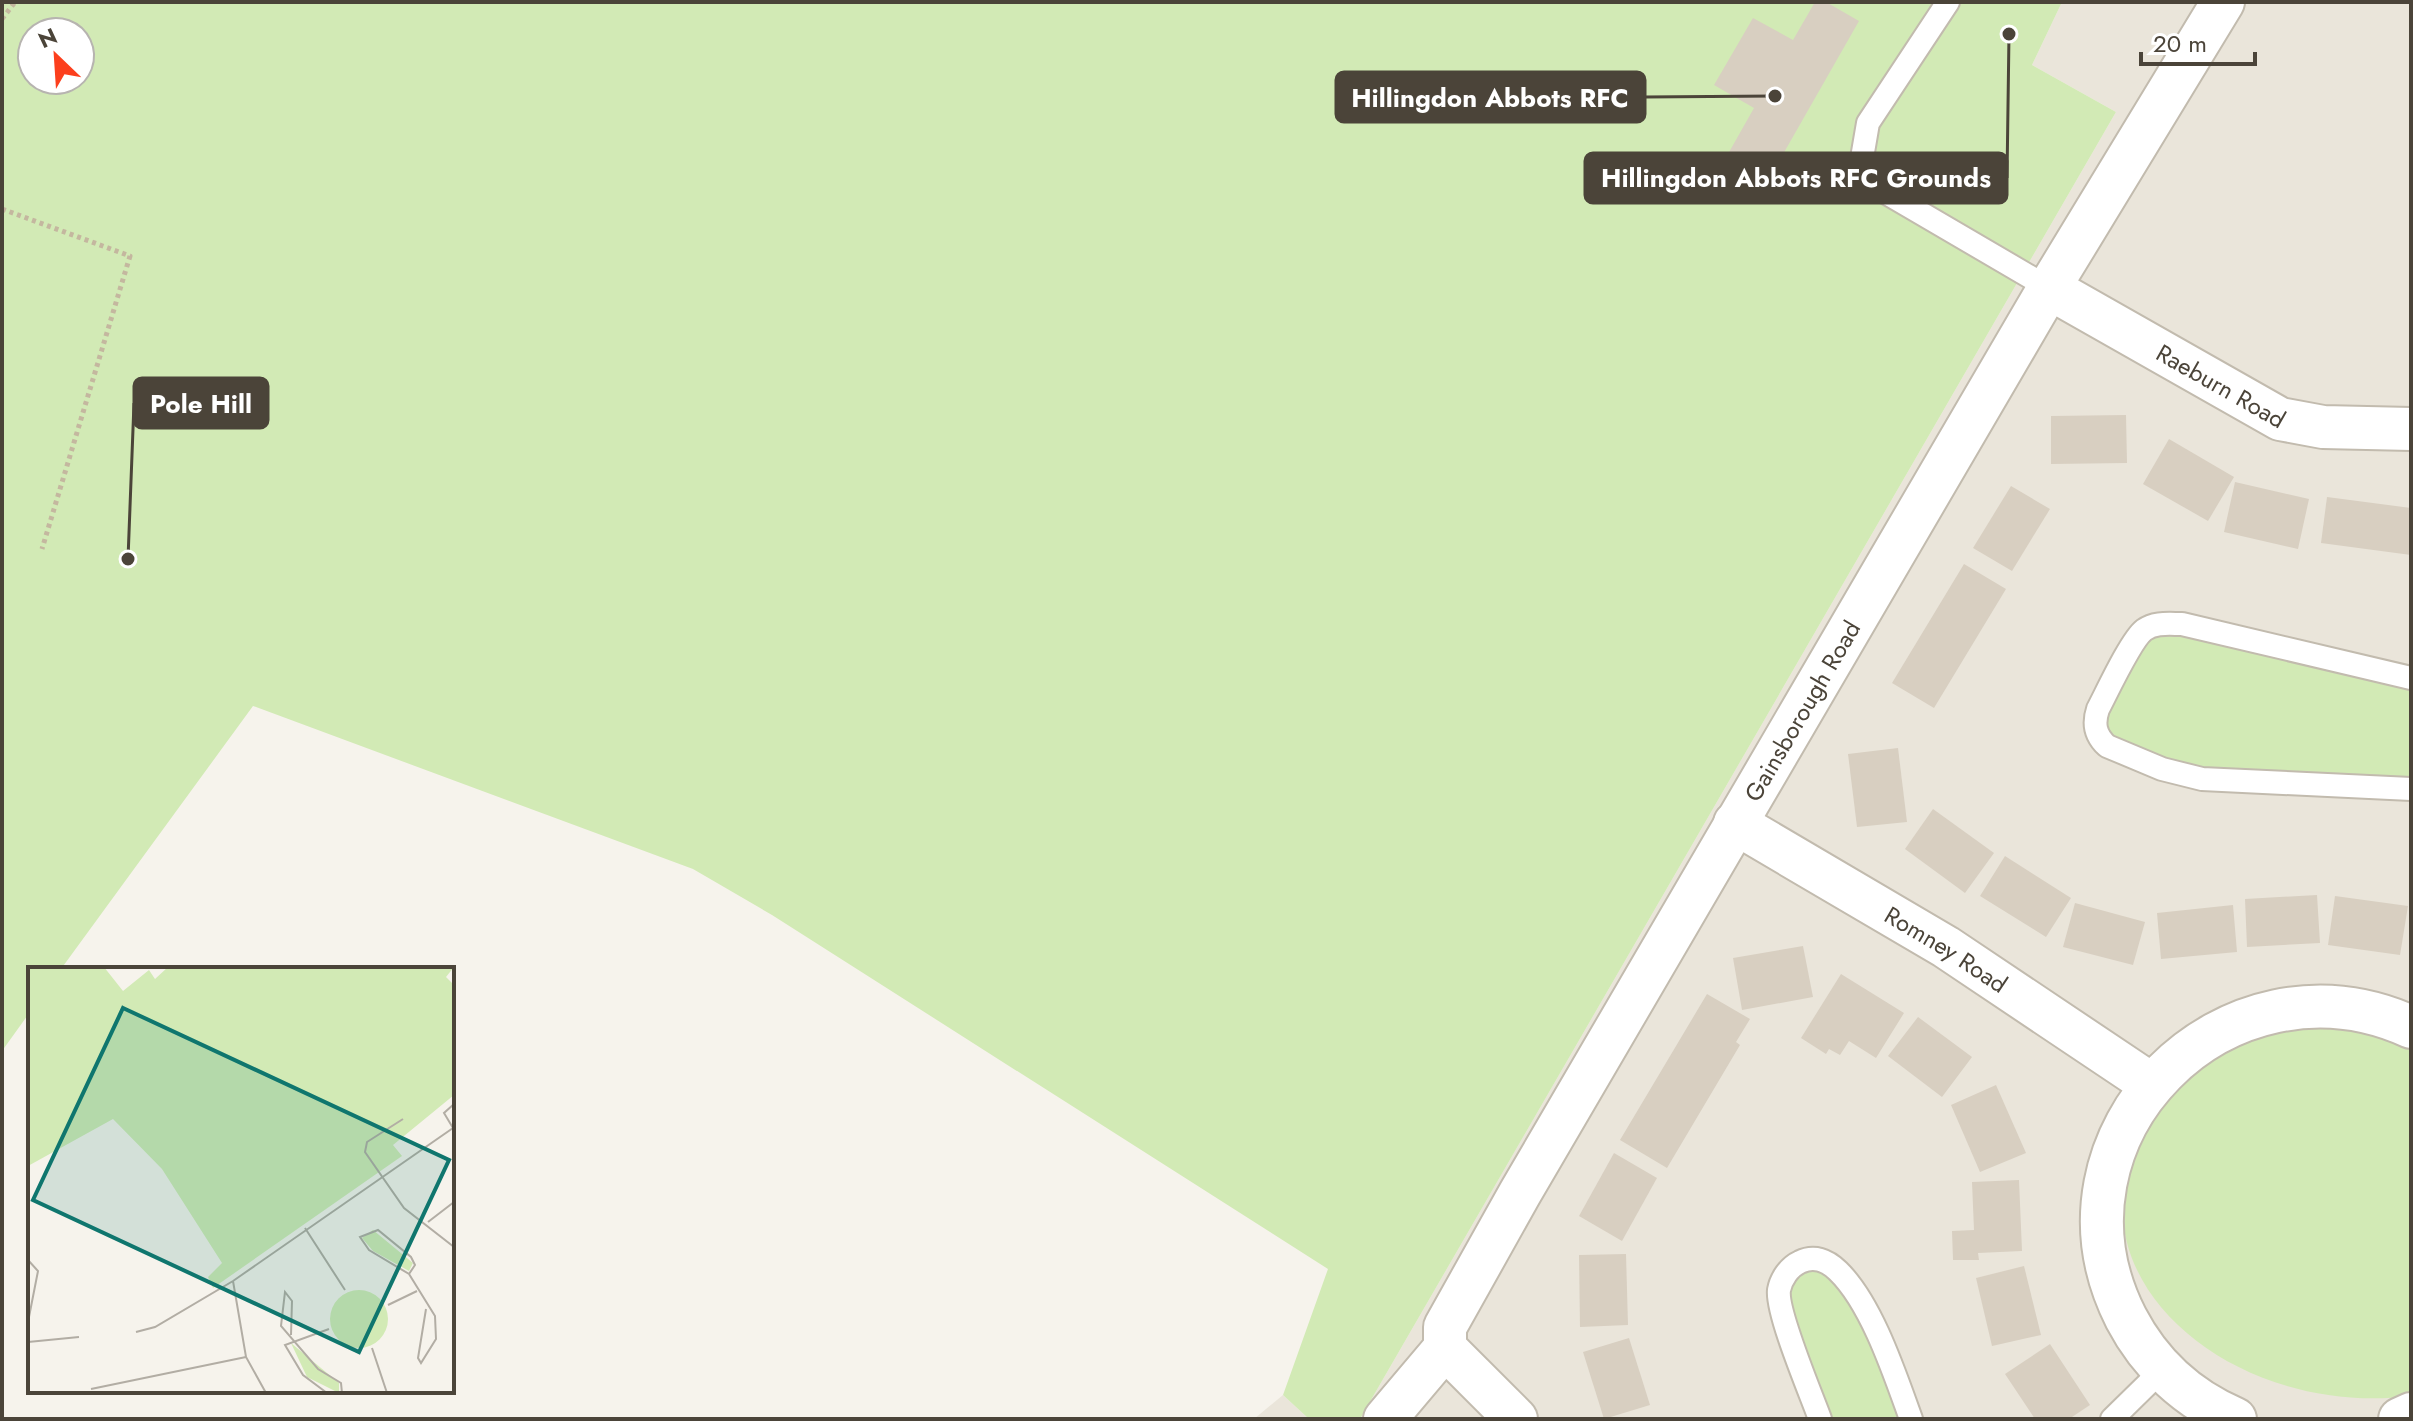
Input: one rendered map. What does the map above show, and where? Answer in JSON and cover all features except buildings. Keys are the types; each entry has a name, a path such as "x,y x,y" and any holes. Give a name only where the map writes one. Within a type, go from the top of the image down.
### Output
{"street":[{"name":"Gainsborough Road","path":"1385,1419 1445,1348 1445,1327 1520,1193 2049,288 2223,2"},
{"name":"Raeburn Road","path":"2049,288 2280,419 2323,427 2411,429"},
{"name":"Romney Road","path":"1735,823 1946,947 2152,1085"},
{"path":"2235,1419 2206,1405 2163,1369 2143,1346 2121,1309 2108,1268 2103,1225 2106,1182 2119,1140 2133,1111 2152,1085 2181,1056 2216,1032 2275,1011 2305,1007 2337,1007 2378,1014 2411,1027"},
{"path":"1445,1348 1516,1419"},
{"path":"2400,1419 2411,1414"}],"lane":[{"path":"1948,2 1868,123 1862,158 1878,188 2049,288"},
{"path":"2411,678 2182,624 2154,625 2139,635 2095,720 2100,740 2107,746 2184,776 2411,789"},
{"path":"1820,1419 1782,1313 1779,1292 1784,1276 1793,1265 1808,1258 1823,1260 1837,1269 1862,1303 1911,1419"},
{"path":"2112,1419 2163,1369"}],"path":[{"path":"2,19 15,2"},
{"path":"2,209 130,256 42,549"}],"shaded area":[{"path":"2062,2 2411,2 2411,1419 1360,1419 2116,112 2032,65"},
{"path":"1283,1395 1309,1419 1254,1419"}],"green space":[{"path":"2,2 2062,2 2032,65 2116,112 1360,1419 1309,1419 1283,1395 1328,1269 772,915 693,869 253,706 62,967 28,967 28,1015 2,1051"},
{"path":"2168,633 2411,690 2411,782 2213,770 2147,752 2110,736 2105,723 2107,717 2147,641 2152,636"},
{"path":"2339,1025 2411,1046 2411,1396 2336,1396 2266,1379 2207,1348 2160,1306 2131,1256 2123,1200 2139,1141 2184,1082 2217,1055 2254,1036"},
{"path":"1819,1267 1847,1300 1868,1337 1898,1419 1827,1419 1789,1312 1790,1281 1800,1270"}],"place":[{"name":"Hillingdon Abbots RFC Grounds","path":"2009,34"},
{"name":"Hillingdon Abbots RFC","path":"1775,96"},
{"name":"Pole Hill","path":"128,559"}]}
